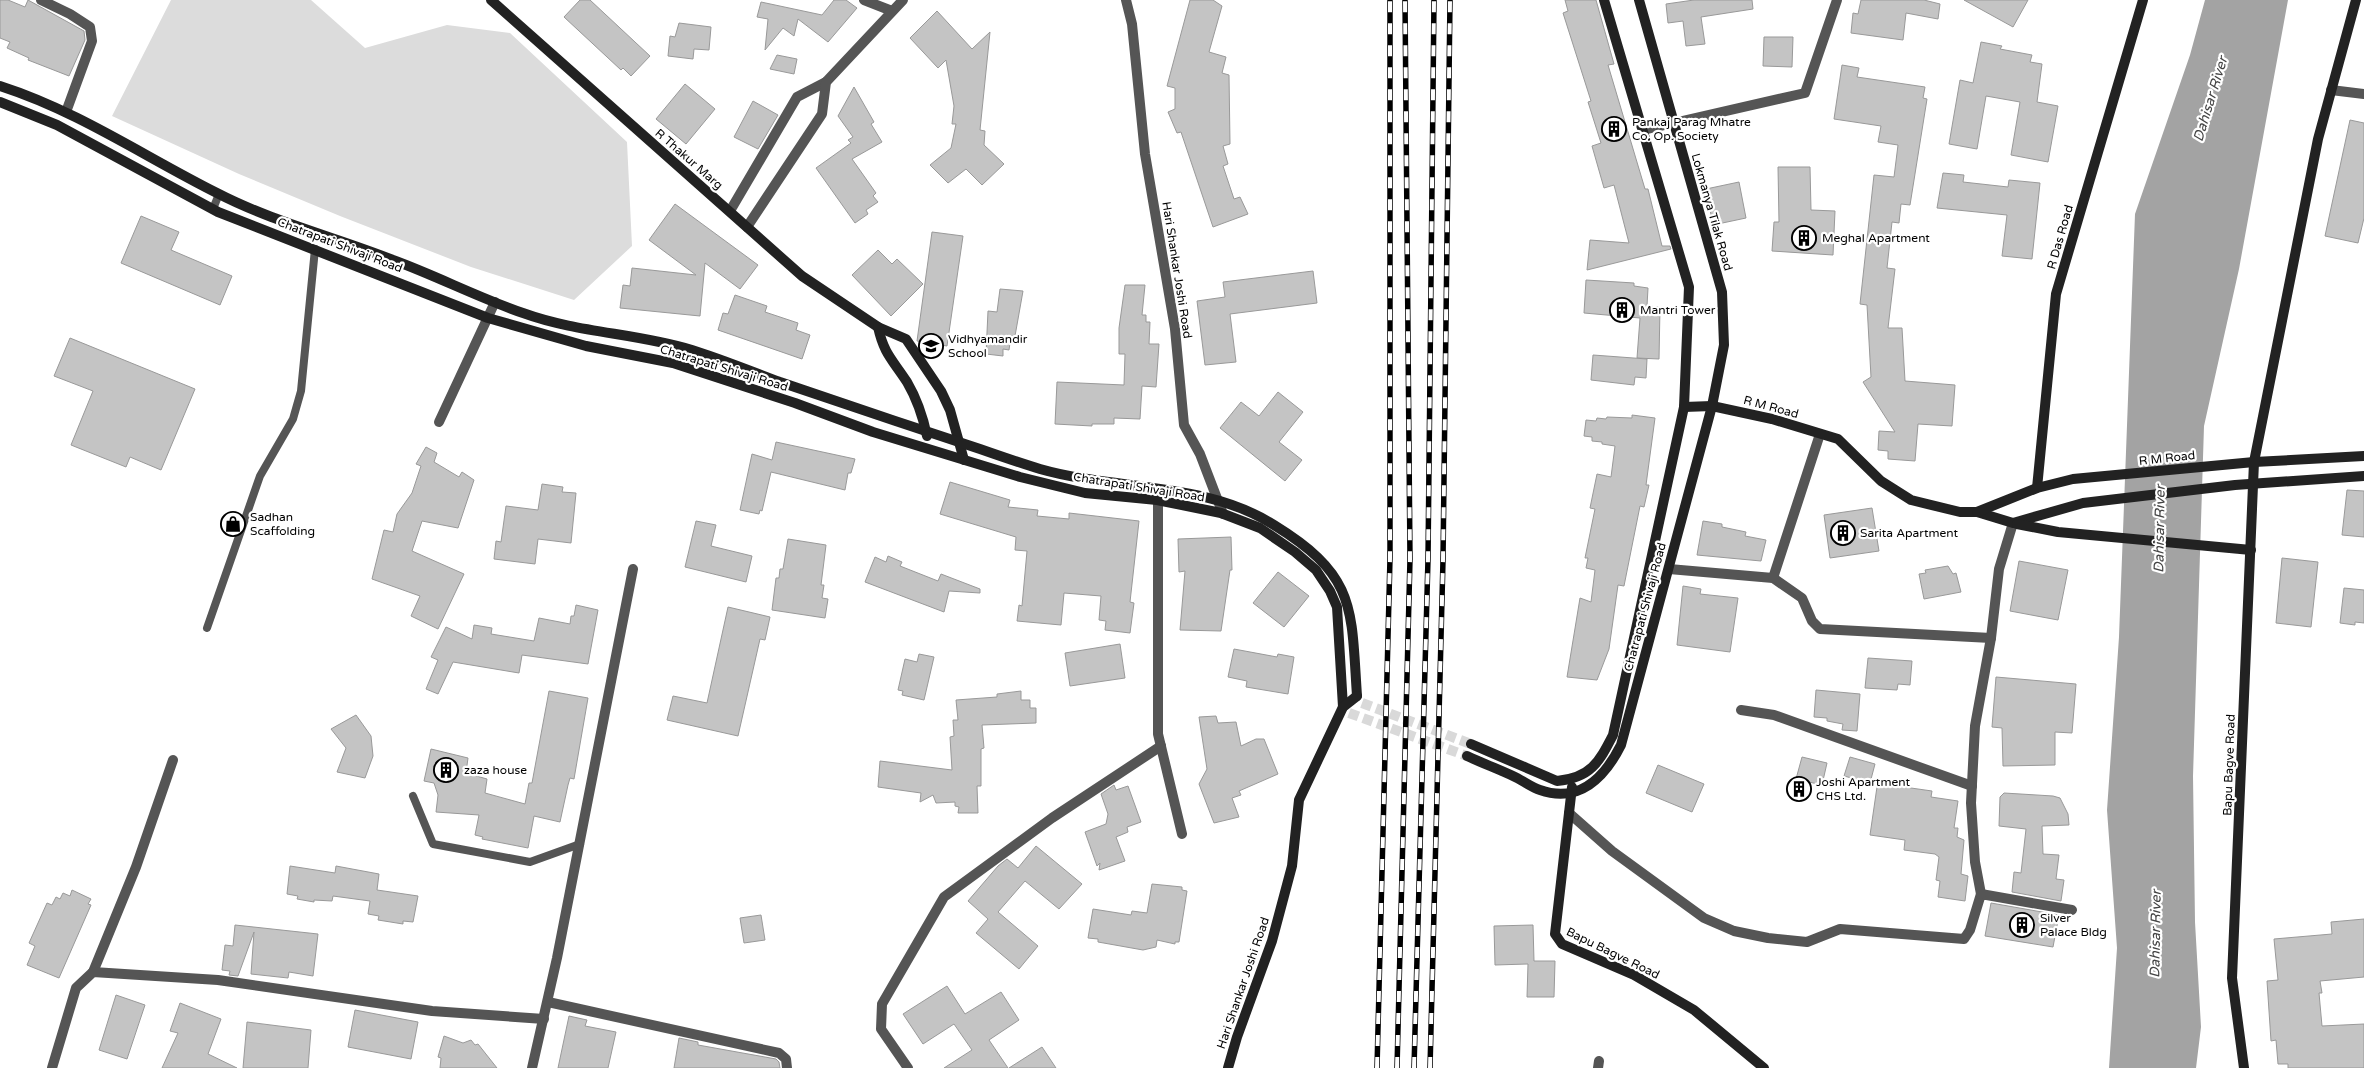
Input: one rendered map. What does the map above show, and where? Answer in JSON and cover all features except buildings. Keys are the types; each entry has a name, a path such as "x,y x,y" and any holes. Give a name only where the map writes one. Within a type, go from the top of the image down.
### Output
{"main road":[{"name":"R Thakur Marg","path":"490,0 802,276 878,327 906,339 941,391 950,410 964,460"},
{"name":"Chatrapati Shivaji Road","path":"1572,780 1584,775 1596,765 1613,735 1684,406 1689,287 1604,0"},
{"name":"Lokmanya Tilak Road","path":"1639,0 1722,292 1724,345 1712,406"},
{"name":"R Das Road","path":"2036,488 2056,294 2143,0"},
{"name":"Bapu Bagve Road","path":"2244,1068 2232,978 2254,462 2318,139 2356,0"},
{"path":"0,86 66,112 219,194 274,217 394,260 495,302 560,325 689,349 926,432 1040,469 1158,495 1220,500 1246,510 1274,524 1308,549 1329,569 1342,586 1352,619 1360,699 1346,710"},
{"name":"Chatrapati Shivaji Road","path":"0,102 57,125 213,209 488,318 586,346 673,363 930,450 1085,493 1158,495 1223,514 1260,528 1295,552 1316,570 1330,591 1337,607 1346,710"},
{"path":"878,327 883,348 914,395 930,450"},
{"name":"R M Road","path":"1684,406 1712,406 1772,419 1838,439 1881,481 1911,500 1960,512 1977,512 2013,523 2058,532 2251,550"},
{"name":"Chatrapati Shivaji Road","path":"1572,793 1585,790 1595,782 1615,757 1621,745 1712,406"},
{"name":"R M Road","path":"1977,512 2036,488 2072,479 2254,462 2364,456"},
{"path":"2013,523 2083,503 2234,485 2364,476"},
{"name":"Hari Shankar Joshi Road","path":"1228,1068 1236,1037 1272,941 1292,866 1299,800 1346,710"},
{"path":"1471,744 1558,781 1572,780"},
{"path":"1467,756 1540,790 1557,794 1572,793"},
{"name":"Bapu Bagve Road","path":"1572,780 1555,934 1557,940 1562,944 1634,975 1694,1010 1764,1068"}],"street":[{"path":"42,0 70,14 90,27 92,41 66,112"},
{"path":"864,0 892,11"},
{"path":"730,211 797,97 826,82 903,0"},
{"name":"Hari Shankar Joshi Road","path":"1126,0 1132,24 1145,154 1175,329 1184,425 1200,454 1220,500 1223,514"},
{"path":"1642,130 1805,93 1837,0"},
{"path":"747,226 822,114 826,82"},
{"path":"2332,90 2364,94"},
{"path":"439,422 495,302"},
{"path":"1773,578 1820,434"},
{"path":"1158,495 1158,734 1182,834"},
{"path":"1569,813 1612,850 1704,918 1734,931 1808,942 1840,929 1964,939 1970,930 1981,894 1975,862 1971,803 1975,726 1991,638 1999,568 2013,523"},
{"path":"532,1068 548,1002 580,844 633,569"},
{"path":"1669,569 1773,578 1802,598 1812,621 1820,629 1991,638"},
{"path":"1741,710 1774,715 1972,786"},
{"path":"908,1068 881,1029 882,1004 944,897 1052,818 1161,746"},
{"path":"52,1068 76,988 93,972 136,867 173,760"},
{"path":"1981,894 2072,910"},
{"path":"93,972 218,980 432,1011 544,1019"},
{"path":"548,1002 779,1053 786,1059 787,1068"}],"lane":[{"path":"213,209 219,194"},
{"path":"268,231 274,217"},
{"path":"208,628 260,476 293,419 301,391 315,249"},
{"path":"413,796 433,844 530,862 580,844"}],"shaded area":[{"path":"171,0 311,0 365,48 447,25 510,33 627,142 632,246 574,300 471,267 340,216 239,174 112,116"}],"water":[{"name":"Dahisar River","path":"2205,0 2288,0 2239,269 2204,426 2193,776 2195,922 2201,1027 2196,1068 2109,1068 2117,948 2107,810 2119,637 2135,214 2190,55"}],"tunnel":[{"path":"1362,703 1471,744"},
{"path":"1349,713 1467,756"}],"railway":[{"path":"1377,1068 1390,558 1390,0"},
{"path":"1397,1068 1410,559 1405,0"},
{"path":"1414,1068 1428,559 1434,0"},
{"path":"1430,1068 1443,560 1450,0"}],"place":[{"name":"Pankaj Parag Mhatre Co. Op. Society","path":"1614,129"},
{"name":"Meghal Apartment","path":"1804,238"},
{"name":"Mantri Tower","path":"1622,310"},
{"name":"Vidhyamandir School","path":"931,346"},
{"name":"Sadhan Scaffolding","path":"233,524"},
{"name":"Sarita Apartment","path":"1843,533"},
{"name":"zaza house","path":"446,770"},
{"name":"Joshi Apartment CHS Ltd.","path":"1799,789"},
{"name":"Silver Palace Bldg","path":"2022,925"}]}
